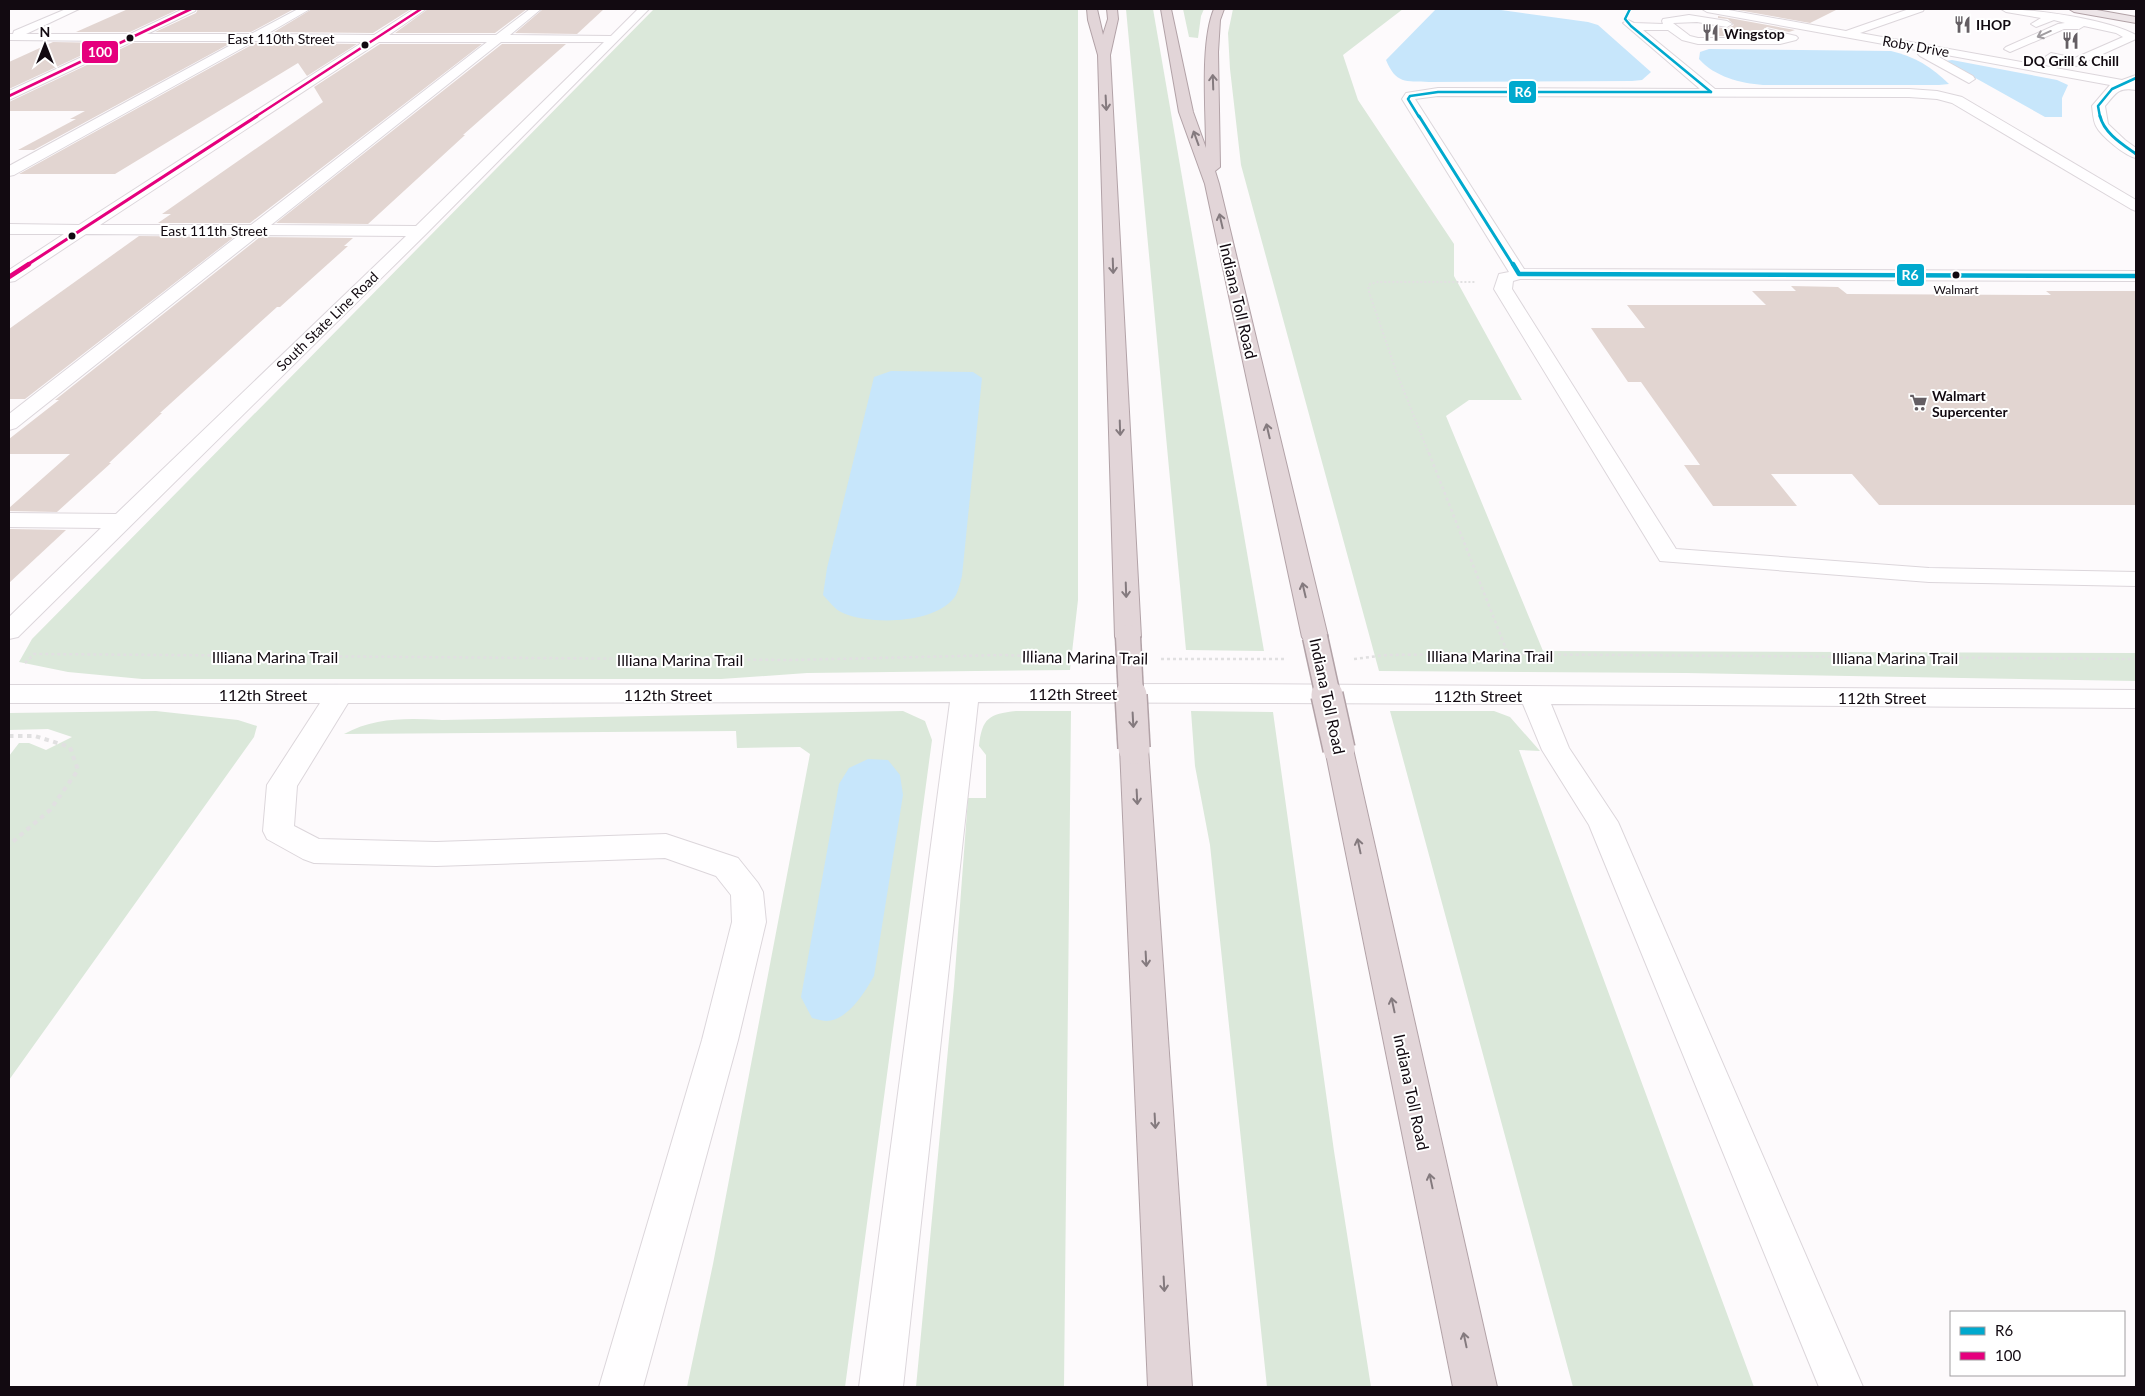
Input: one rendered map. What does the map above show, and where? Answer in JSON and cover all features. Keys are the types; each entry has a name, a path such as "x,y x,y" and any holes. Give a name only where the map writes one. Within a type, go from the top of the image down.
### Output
{"highway":[{"path":"1092,9 1104,54 1128,637 1170,1387"},
{"path":"1104,54 1113,19 1112,9"},
{"name":"Indiana Toll Road","path":"1166,9 1186,112 1212,184 1315,637 1475,1387"},
{"path":"1212,184 1214,112 1212,52 1215,20 1219,9"}],"main road":[{"path":"2074,9 2136,20"},
{"path":"2121,9 2136,12"}],"street":[{"path":"9,37 74,9"},
{"path":"9,96 190,9"},
{"path":"9,172 305,9"},
{"path":"9,277 421,9"},
{"path":"9,424 536,9"},
{"name":"South State Line Road","path":"9,631 420,231 644,9"},
{"path":"1630,9 1625,19 1631,26 1711,92"},
{"name":"Roby Drive","path":"1707,9 1726,10 1929,48 2132,82"},
{"path":"1818,41 1828,40 1919,9"},
{"path":"2006,9 2119,30 2132,37 2076,62 2006,48 2068,25 2117,34 2118,36 2088,51 2089,56"},
{"path":"2026,28 2053,17"},
{"path":"1734,26 1687,19 1667,21 1671,27 1686,38 1698,41 1780,41 1792,38"},
{"path":"1631,26 1671,27"},
{"path":"1754,30 1804,39"},
{"name":"East 110th Street","path":"9,37 614,39"},
{"path":"1963,54 1980,47"},
{"path":"1929,48 1924,54 1969,79"},
{"path":"2132,82 2112,89 2098,106 2102,125 2120,143 2136,154"},
{"path":"1511,279 1408,99 1410,96 1438,92 1711,92 1909,93 1948,97 1966,105 2136,206"},
{"name":"East 111th Street","path":"9,229 420,231"},
{"path":"1511,279 2136,276"},
{"path":"1511,279 1503,289 1668,556 1929,575 2136,579"},
{"path":"9,520 122,521"},
{"name":"112th Street","path":"9,694 1534,695 2136,699"},
{"path":"340,694 282,785 278,831 314,851 436,854 666,846 727,867 747,892 749,922 720,1040 621,1387"},
{"path":"881,1387 964,694"},
{"path":"1534,695 1556,750 1603,822 1841,1387"}],"path":[{"path":"1508,654 1396,371 1368,289 1370,284 1378,282 1511,279"},
{"name":"Illiana Marina Trail","path":"21,666 34,654 791,660 1003,655 1100,659"},
{"name":"Illiana Marina Trail","path":"1345,659 1364,659 1387,655 1508,654 2136,659"},
{"name":"Illiana Marina Trail","path":"1159,659 1296,659"},
{"path":"9,736 35,736 70,747 78,770 50,810 9,845"}],"green space":[{"path":"654,9 1078,9 1078,600 1070,670 807,673 721,679 142,679 68,672 19,662 32,639"},
{"path":"1126,9 1153,9 1264,651 1186,650"},
{"path":"1183,9 1204,9 1201,16 1198,38 1189,37"},
{"path":"1233,9 1403,9 1343,55 1358,100 1454,244 1454,276 1522,400 1469,400 1446,416 1543,651 2136,653 2136,681 1686,673 1379,671 1241,165 1230,69 1228,33"},
{"path":"156,711 238,720 257,726 254,737 9,1080 9,756 19,743 29,743 46,750 72,737 48,729 9,730 9,713"},
{"path":"903,711 925,721 932,740 845,1387 687,1387 713,1264 810,754 800,747 737,748 736,731 344,734 368,724 404,719 442,720"},
{"path":"1016,711 1071,711 1064,1387 916,1387 954,986 968,798 986,798 986,755 979,746 985,723 993,716"},
{"path":"1191,711 1273,712 1334,1151 1371,1387 1267,1387 1210,845 1195,766"},
{"path":"1390,711 1494,711 1510,717 1540,751 1519,750 1754,1387 1573,1387"}],"water":[{"path":"1436,9 1494,9 1588,22 1598,25 1651,72 1642,80 1632,81 1414,82 1402,80 1390,68 1386,60"},
{"path":"1709,49 1891,51 1922,63 1949,84 1754,84 1720,75 1705,65 1699,59 1700,52"},
{"path":"1952,60 2057,80 2068,85 2062,98 2062,117 2045,117 1945,61"},
{"path":"891,371 973,372 982,378 962,576 958,591 954,598 944,607 932,613 901,620 855,617 840,612 823,595 827,568 874,377"},
{"path":"868,759 888,760 900,775 903,795 874,976 861,997 849,1011 835,1019 824,1021 812,1018 801,997 839,784 849,768"}],"building":[{"path":"128,9 179,9 130,32 76,32"},
{"path":"198,9 294,9 251,32 155,32 196,13"},
{"path":"312,9 411,9 373,33 274,32"},
{"path":"428,9 527,9 495,33 395,33"},
{"path":"543,9 604,9 577,34 515,33"},
{"path":"1732,9 1838,9 1810,23"},
{"path":"1718,16 1795,30 1789,32 1767,27 1759,32 1764,36 1716,36 1717,27 1727,29 1734,25 1728,19 1718,18"},
{"path":"53,42 108,43 9,89 9,62"},
{"path":"133,43 231,43 34,150 18,150 76,119 70,119 85,111 9,111 9,102"},
{"path":"255,43 357,44 307,76 298,63 115,174 19,174"},
{"path":"380,44 482,44 250,223 158,223 171,214 162,214 323,102 314,87"},
{"path":"502,44 566,44 463,135 465,135 368,224 276,223"},
{"path":"139,236 234,237 25,399 9,399 9,329"},
{"path":"260,237 353,238 344,246 348,246 280,307 277,307 160,413 162,413 109,463 111,463 57,512 9,511 9,508 70,454 9,454 9,439 59,400 55,400"},
{"name":"Walmart Supercenter","path":"1791,286 1838,287 1847,294 2051,295 2046,291 2136,291 2136,505 1879,505 1852,474 1771,474 1797,506 1713,506 1684,465 1700,465 1641,382 1628,382 1591,328 1645,328 1627,305 1766,305 1752,291 1796,291"},
{"path":"9,529 66,530 9,583"}],"transit line":[{"name":"100","path":"9,96 191,9"},
{"name":"100","path":"9,277 421,9"},
{"name":"R6","path":"1630,9 1625,19 1631,26 1711,92"},
{"name":"R6","path":"2136,78 2112,89 2098,106 2102,125 2120,143 2136,154"},
{"name":"R6","path":"1711,92 1438,92 1410,96 1408,99 1519,274 2136,276"}],"place":[{"name":"IHOP","path":"1962,24"},
{"name":"Wingstop","path":"1710,33"},
{"name":"DQ Grill & Chill","path":"2071,40"},
{"name":"Walmart","path":"1956,275"},
{"name":"Walmart Supercenter","path":"1918,403"}]}
